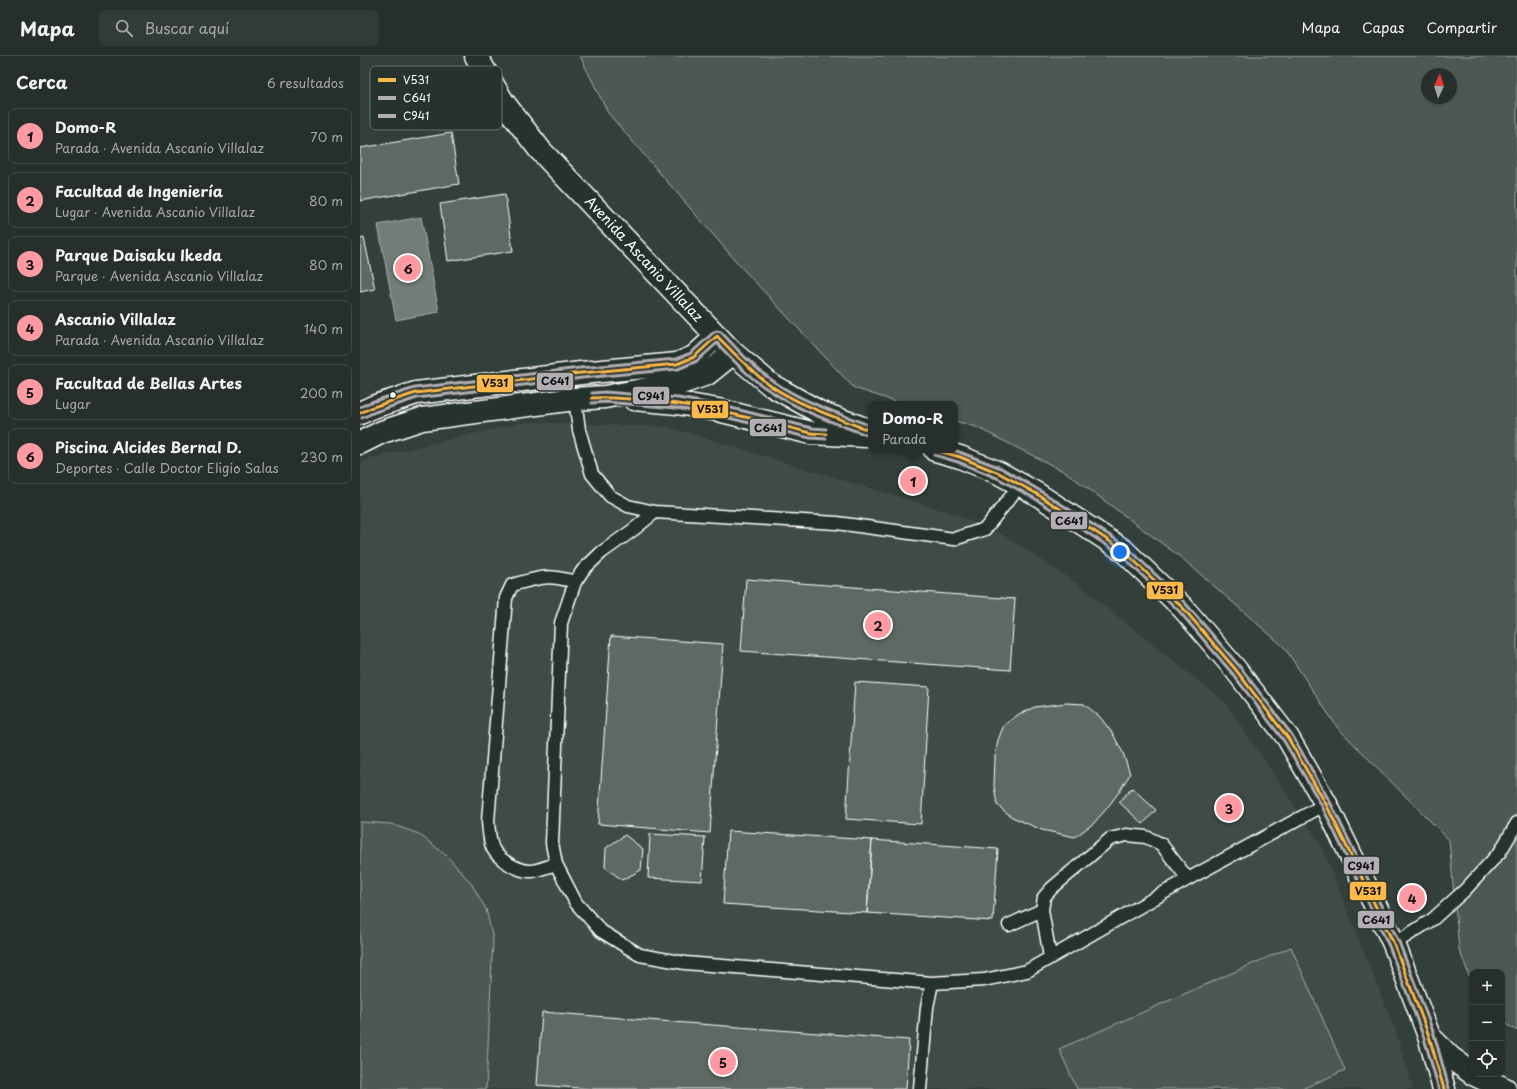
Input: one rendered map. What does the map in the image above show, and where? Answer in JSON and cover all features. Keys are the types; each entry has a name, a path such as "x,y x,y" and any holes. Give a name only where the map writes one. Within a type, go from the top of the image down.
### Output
{"main road":[{"name":"Avenida Ascanio Villalaz","path":"476,56 482,66"},
{"name":"Avenida Ascanio Villalaz","path":"502,100 540,150 733,353 771,386 819,412 868,430"},
{"path":"360,413 372,407 416,393 581,373 677,364 694,357 717,336"},
{"path":"360,443 382,432 422,419 575,399 605,397 677,383 707,374 733,353"},
{"path":"605,397 677,403 718,410 811,433 868,437"},
{"path":"946,453 960,457 999,473 1123,550 1183,608 1236,670 1288,738 1326,804 1394,944 1429,1036 1444,1089"},
{"path":"1429,1036 1451,1058 1469,1071"},
{"path":"1479,1077 1505,1089"}],"lane":[{"path":"575,399 579,430 592,474 610,496 628,506 654,512 837,523 954,539 985,529 1020,485"},
{"path":"654,512 633,530 602,552 583,570 575,582 561,623 552,843 556,864 576,903 601,931 640,955 685,963 932,983 984,980 1027,971 1050,956 1326,804"},
{"path":"556,864 532,871 519,869 506,863 493,850 489,837 488,821 506,598 512,585 544,576 557,577 575,582"},
{"path":"1394,944 1433,919 1465,890 1500,852 1517,823"},
{"path":"1050,956 1042,910 1044,898 1052,888 1110,839 1127,835 1146,837 1161,844 1188,879"},
{"path":"1009,925 1042,910"},
{"path":"920,1089 927,1007 932,983"}],"shaded area":[{"path":"580,56 1517,56 1517,1031 1505,1024 1505,969 1469,969 1469,975 1459,949 1449,840 1337,727 1284,647 1183,559 1067,473 976,427 958,422 958,401 894,401 854,388 741,267 608,113"},
{"path":"421,217 439,312 396,320 378,225"},
{"path":"525,422 668,427 955,514 1005,536 1076,583 1225,702 1321,845 1396,1032 1413,1089 360,1089 360,465 370,458"},
{"path":"360,822 391,824 419,834 447,856 471,883 486,909 493,939 486,1089 360,1089"},
{"path":"1291,947 1345,1070 1302,1089 1077,1089 1059,1049"}],"building":[{"path":"451,133 459,184 360,201 360,148"},
{"path":"505,194 513,251 448,261 440,204"},
{"path":"364,238 375,289 360,292 360,239"},
{"path":"746,579 1015,599 1010,670 741,651"},
{"path":"611,636 723,644 710,833 598,824"},
{"path":"855,682 929,687 921,824 846,819"},
{"path":"1066,703 1084,704 1100,717 1113,734 1123,753 1130,774 1119,792 1094,823 1075,837 1042,830 1012,817 997,805 994,786 995,757 998,740 1004,725 1019,714 1035,707"},
{"path":"1132,788 1156,810 1143,824 1119,802"},
{"path":"728,831 872,840 867,913 723,904"},
{"path":"650,834 705,837 702,881 648,878"},
{"path":"625,835 643,849 641,870 622,880 605,867 606,848"},
{"path":"872,840 998,849 993,921 867,913"},
{"path":"542,1012 909,1040 906,1089 592,1089 537,1085"}],"transit line":[{"name":"C941","path":"360,407 415,388 580,368 676,359 691,353 717,331 721,332 759,370 784,388 820,406 868,425"},
{"name":"V531","path":"360,413 373,407 416,393 581,373 677,364 694,357 717,336 757,375 771,386 794,400 868,430"},
{"name":"C641","path":"362,418 417,398 582,378 678,369 697,361 717,343 748,374 762,385 792,404 868,436"},
{"name":"C941","path":"592,393 605,392 678,398 719,405 812,428 826,429"},
{"name":"V531","path":"592,398 644,400 687,405 728,413 811,433 826,434"},
{"name":"C641","path":"592,403 605,402 676,408 717,415 810,438 826,439"},
{"name":"C941","path":"958,452 1001,468 1039,490 1126,546 1186,604 1240,667 1292,735 1330,802 1399,942 1434,1034 1449,1088"},
{"name":"V531","path":"946,453 960,457 999,473 1037,494 1123,550 1183,608 1236,670 1288,738 1326,804 1394,944 1429,1036 1444,1089"},
{"name":"C641","path":"934,455 958,462 997,478 1034,498 1120,554 1179,611 1232,673 1284,741 1322,806 1389,946 1424,1038 1439,1089"}],"place":[{"name":"Piscina Alcides Bernal D.","path":"408,268"},
{"name":"Domo-R","path":"913,481"},
{"name":"Facultad de Ingeniería","path":"878,625"},
{"name":"Parque Daisaku Ikeda","path":"1229,808"},
{"name":"Ascanio Villalaz","path":"1412,898"},
{"name":"Facultad de Bellas Artes","path":"723,1062"}]}
